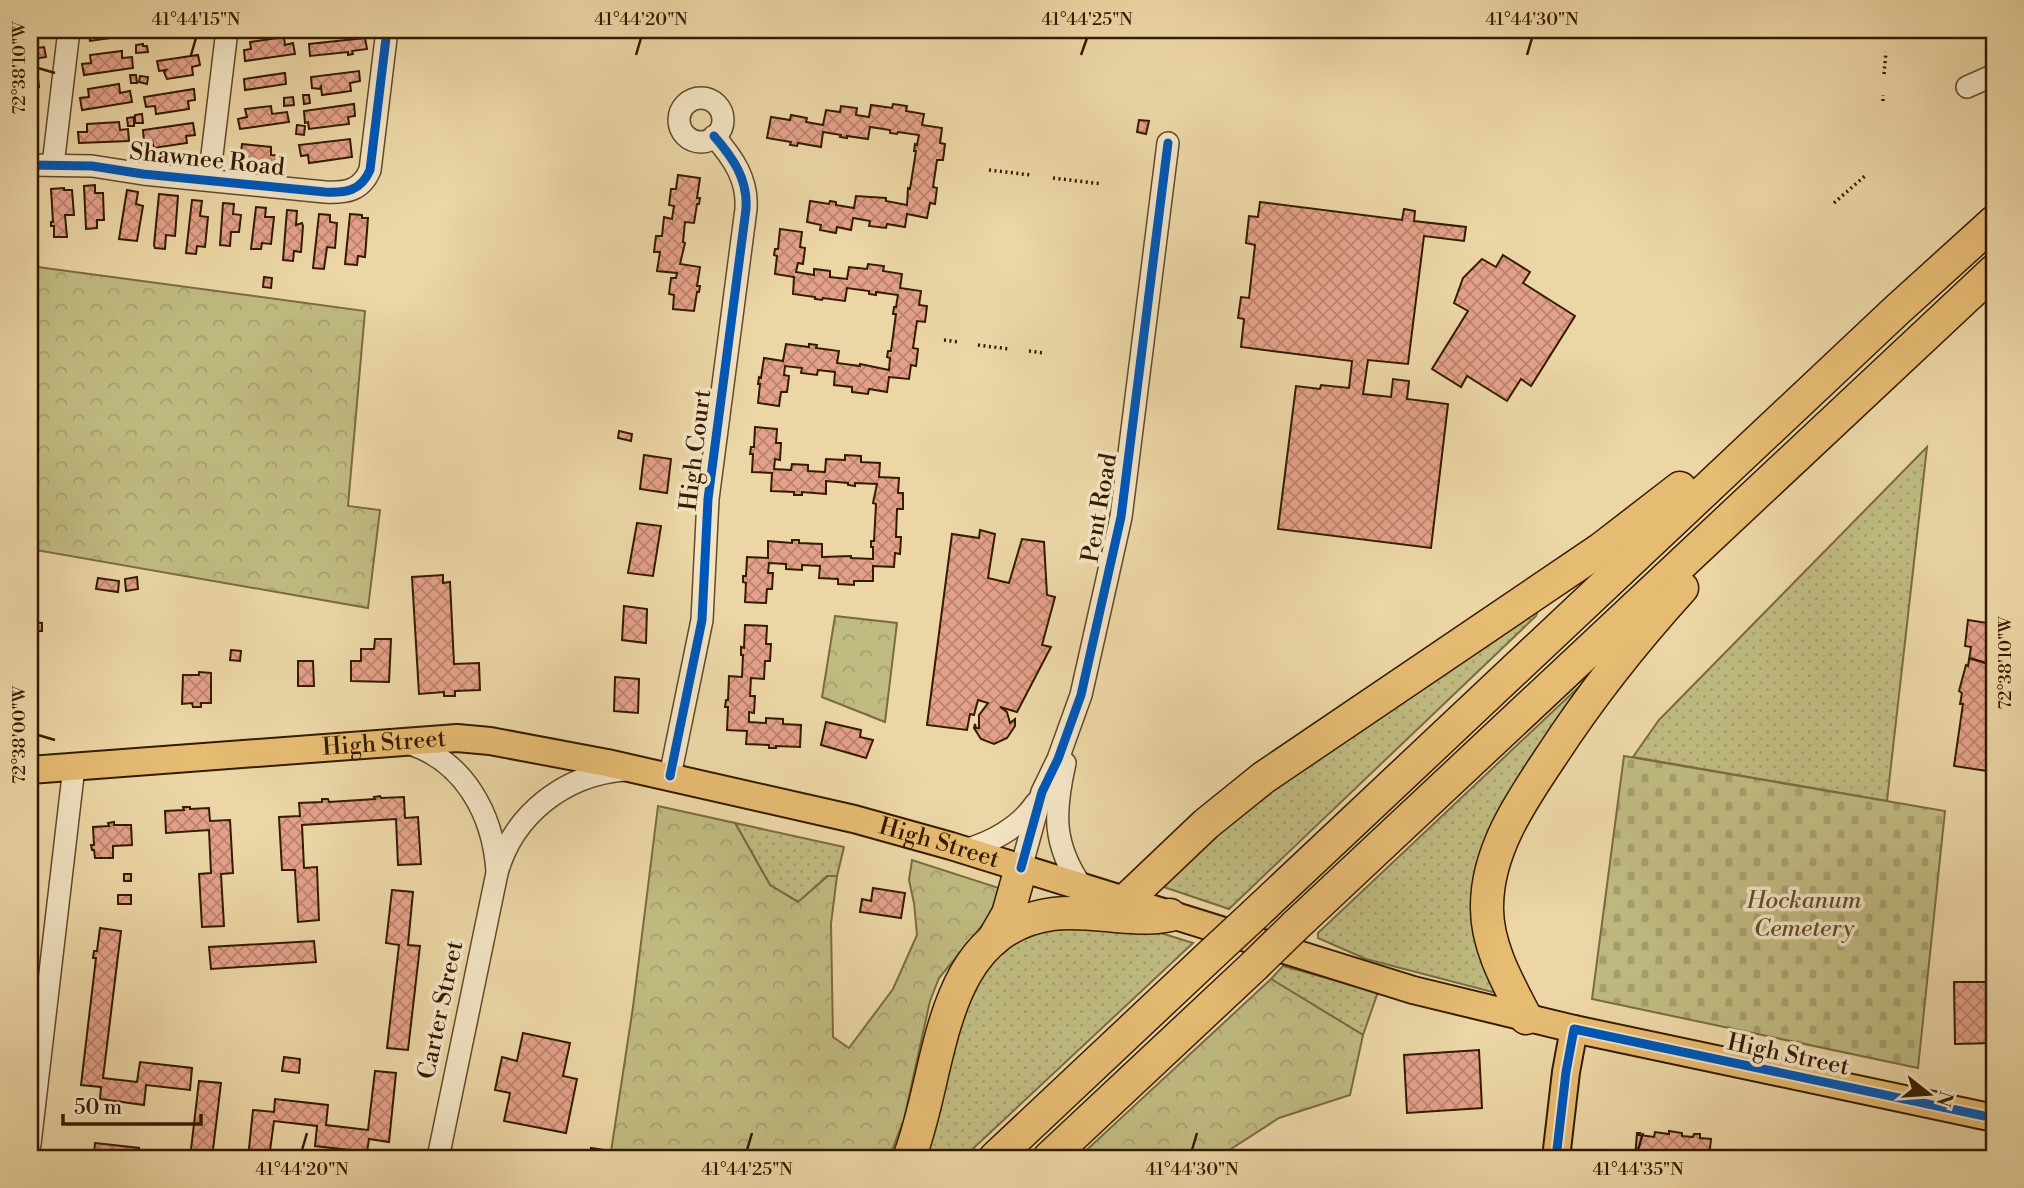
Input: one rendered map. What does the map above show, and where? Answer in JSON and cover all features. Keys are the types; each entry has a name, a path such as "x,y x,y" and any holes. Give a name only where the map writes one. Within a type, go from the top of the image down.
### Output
{"highway":[{"path":"995,1158 1935,274 1994,222"},
{"path":"1049,1158 1994,271"},
{"path":"1125,901 1200,829 1263,778 1601,549 1720,456 1782,418"},
{"path":"1526,1018 1502,968 1487,918 1488,887 1503,839 1541,771 1599,685 1718,547 1751,498"},
{"path":"909,1158 954,997 970,966 993,940 1008,914 1021,868"},
{"path":"993,940 1018,924 1052,914 1079,913 1133,918 1170,915"}],"main road":[{"name":"High Street","path":"30,769 470,739 548,751 845,817 964,850 1373,979 1526,1018 1994,1118"},
{"path":"1556,1158 1574,1029"}],"street":[{"path":"53,165 69,30"},
{"path":"209,180 227,30"},
{"name":"Shawnee Road","path":"30,165 92,166 143,174 348,192 361,184 370,170 387,30"},
{"path":"1967,87 1994,75"},
{"name":"High Court","path":"670,776 704,611 708,499 746,209 745,190 740,173 728,152 714,136"},
{"name":"Pent Road","path":"1082,887 1066,859 1056,826 1056,814 1060,784 1123,503 1168,143"},
{"name":"Pent Road","path":"964,850 990,841 1008,830 1034,806 1064,743 1085,679"},
{"name":"Carter Street","path":"405,742 439,757 461,777 485,815 497,873"},
{"path":"30,1144 75,767"},
{"name":"Carter Street","path":"438,1158 503,853 532,812 570,784 614,771 640,770"},
{"name":"Pent Road","path":"1021,868 1042,792"}],"path":[{"path":"1884,74 1886,52"},
{"path":"1883,95 1883,102"},
{"path":"989,170 1031,175"},
{"path":"1834,203 1866,175"},
{"path":"1053,178 1102,184"},
{"path":"944,340 958,342"},
{"path":"978,345 1009,349"},
{"path":"1029,351 1044,353"}],"green space":[{"path":"30,266 365,311 348,506 380,510 368,608 30,549"},
{"path":"1927,447 1887,801 1633,757 1659,720"},
{"path":"1533,611 1537,613 1536,616 1229,909 1158,885 1257,789"},
{"path":"835,616 897,623 885,722 822,697"},
{"path":"1584,682 1491,840 1500,994 1366,959 1318,938 1318,933"},
{"name":"Hockanum Cemetery","path":"1624,756 1945,811 1918,1068 1592,999"},
{"path":"658,806 735,823 770,885 798,902 828,876 837,876 831,924 833,1037 849,1048 893,989 917,935 909,880 912,860 1005,890 985,922 939,978 930,1001 904,1119 889,1158 610,1158 633,1007"},
{"path":"735,823 844,847 837,876 827,876 799,902 770,885"},
{"path":"1075,924 1148,929 1193,943 963,1158 919,1158 963,1010 983,970 993,959 1021,940"},
{"path":"1283,966 1378,992 1363,1035 1271,979"},
{"path":"1271,979 1363,1035 1350,1095 1279,1118 1217,1158 1078,1158"}],"building":[{"path":"88,30 139,30 140,34 90,41"},
{"path":"161,30 203,30 203,32 162,37"},
{"path":"284,37 285,45 293,43 295,54 245,61 244,50 251,49 250,42"},
{"path":"365,38 367,49 352,51 353,54 348,55 348,52 310,56 309,44"},
{"path":"136,45 147,46 148,52 136,53"},
{"path":"44,47 46,57 34,59 36,67 30,68 30,49"},
{"path":"122,51 122,58 132,57 133,68 84,75 82,64 91,63 90,55"},
{"path":"198,55 200,65 192,67 193,75 167,79 164,72 166,70 159,71 157,61"},
{"path":"359,71 360,81 350,83 351,91 322,95 321,87 312,88 311,77"},
{"path":"285,73 286,84 245,90 244,79"},
{"path":"130,75 136,75 137,83 131,83"},
{"path":"140,76 148,77 147,84 139,82"},
{"path":"38,78 39,87 31,89 33,97 30,97 30,79"},
{"path":"119,84 120,93 130,91 132,102 82,110 80,98 89,97 88,89"},
{"path":"194,89 195,100 188,101 189,109 156,114 155,106 146,107 144,97"},
{"path":"303,95 309,95 310,103 304,104"},
{"path":"293,97 294,105 284,106 284,98"},
{"path":"354,104 355,116 348,117 349,124 309,129 308,122 305,123 304,111"},
{"path":"893,104 907,106 906,111 924,114 922,125 942,128 940,143 945,144 943,160 937,160 933,187 937,188 935,204 930,203 927,218 907,214 905,227 887,224 886,228 869,226 870,221 853,218 851,230 837,227 836,233 820,230 821,225 807,222 810,201 829,204 830,201 836,202 836,205 854,208 856,196 886,198 886,201 907,205 915,144 917,145 919,135 890,133 890,130 870,127 868,139 840,137 841,135 823,132 821,147 798,143 797,146 790,145 791,142 767,138 771,117 790,120 791,115 807,118 806,122 823,125 826,110 840,112 841,106 857,108 856,115 869,117 871,105 892,108"},
{"path":"271,106 272,114 287,112 289,122 240,129 238,119 247,117 245,109"},
{"path":"142,114 143,123 135,123 135,115"},
{"path":"134,117 134,126 128,126 127,118"},
{"path":"1139,120 1149,121 1146,134 1137,132"},
{"path":"119,122 120,130 128,129 129,141 79,143 78,132 87,132 87,124"},
{"path":"193,123 195,135 186,136 187,143 154,148 152,141 144,142 143,130"},
{"path":"297,125 305,126 304,135 296,134"},
{"path":"350,139 352,157 309,163 308,155 301,156 299,145"},
{"path":"242,144 271,147 271,155 283,156 282,168 232,162 233,151 241,152"},
{"path":"678,175 700,178 697,198 700,198 699,204 694,223 685,222 685,243 680,264 700,267 697,286 700,286 694,311 673,309 674,295 669,294 671,278 676,278 677,273 657,271 660,252 654,252 656,236 662,236 664,217 672,219 674,206 669,205 671,189 676,189"},
{"path":"95,185 95,193 103,193 104,220 97,220 97,228 86,229 84,186"},
{"path":"51,189 72,190 74,215 65,215 67,237 54,237 54,226 51,226"},
{"path":"127,190 138,192 136,204 143,206 137,241 119,239"},
{"path":"159,194 178,196 175,236 166,235 165,249 155,248 154,245"},
{"path":"192,200 202,201 200,216 208,217 205,247 197,246 196,254 186,253"},
{"path":"1260,202 1402,220 1404,209 1415,211 1414,221 1466,227 1464,241 1424,236 1408,364 1368,360 1363,394 1391,397 1393,379 1409,381 1407,399 1448,404 1431,548 1278,529 1296,386 1349,388 1352,361 1241,347 1244,319 1238,318 1241,297 1249,298 1255,245 1246,243 1249,216 1258,217"},
{"path":"223,203 234,204 233,214 241,215 239,232 231,232 230,246 220,245"},
{"path":"256,207 266,208 265,217 274,217 271,244 262,243 261,249 251,249"},
{"path":"287,210 297,211 296,225 302,223 303,226 301,252 294,251 293,261 283,260"},
{"path":"319,214 330,215 330,222 337,223 335,248 327,247 324,269 313,268"},
{"path":"350,214 368,218 365,257 358,256 357,265 345,264"},
{"path":"780,229 802,232 800,247 805,248 803,264 798,263 796,272 814,275 814,269 830,271 830,277 847,279 849,267 867,269 868,264 884,266 883,271 902,274 900,288 921,291 919,305 927,306 925,322 917,321 913,348 918,349 916,366 911,365 909,379 889,377 887,392 869,389 868,394 852,392 852,387 834,385 835,372 818,370 817,375 801,373 802,368 785,366 784,375 789,376 787,392 781,392 779,406 758,403 758,384 764,358 783,361 786,344 809,347 809,344 817,345 816,348 839,351 837,363 889,370 890,358 887,357 888,351 891,351 896,314 893,314 898,295 876,292 876,295 869,294 869,291 847,288 845,301 793,294 794,277 775,274 777,256 774,255 775,249 778,249"},
{"path":"1503,255 1530,272 1523,283 1575,316 1531,386 1521,379 1507,401 1467,376 1461,387 1432,369 1468,311 1454,303 1463,278 1482,259 1496,267"},
{"path":"264,277 272,278 271,288 263,287"},
{"path":"755,427 777,429 776,443 781,443 780,460 775,459 774,469 791,470 792,464 808,465 808,471 825,472 826,459 845,460 845,455 861,456 861,462 880,463 879,477 899,478 898,493 903,493 903,509 897,509 896,537 901,537 900,554 895,553 894,567 873,566 873,581 854,581 854,585 838,584 838,579 819,578 820,566 802,565 802,570 786,569 786,564 769,563 768,573 773,573 772,589 767,589 766,603 745,602 746,583 743,582 743,576 746,576 747,557 768,558 768,541 792,543 792,540 799,540 799,543 822,544 822,557 851,556 873,559 871,541 874,541 876,504 873,503 877,484 855,483 855,486 826,481 826,494 802,492 802,495 794,495 794,492 771,491 772,473 752,472 753,454 750,454 751,447 754,447"},
{"path":"619,431 632,434 631,441 618,438"},
{"path":"644,455 671,459 667,493 640,489"},
{"path":"637,523 661,526 653,576 628,573"},
{"path":"980,530 995,534 988,578 1009,583 1022,539 1044,542 1047,595 1055,597 1042,645 1051,647 1017,712 1000,707 1007,712 1010,723 1015,719 1015,726 1007,738 994,744 981,739 974,728 975,724 976,728 979,728 979,715 988,703 978,700 974,715 970,714 967,730 927,725 952,534 979,538"},
{"path":"443,575 443,583 450,582 454,664 479,663 480,690 455,691 455,696 444,696 444,692 419,694 412,577"},
{"path":"137,577 138,589 126,591 125,579"},
{"path":"98,578 119,581 118,592 96,589"},
{"path":"624,606 647,609 646,643 622,640"},
{"path":"1968,620 1994,624 1994,772 1954,766 1963,704 1960,704 1962,693 1959,691 1966,665 1968,666 1971,647 1965,646"},
{"path":"31,622 42,623 42,631 30,631"},
{"path":"745,625 767,626 766,644 771,644 770,661 765,661 764,679 751,678 750,696 755,696 754,713 749,712 749,722 766,723 766,718 783,719 783,724 801,725 800,747 769,748 769,745 746,744 747,731 727,730 728,707 725,707 729,676 742,677 741,647 744,648"},
{"path":"375,639 391,639 389,682 351,681 351,661 361,661 361,649 374,649"},
{"path":"231,650 241,651 240,661 230,660"},
{"path":"298,661 313,661 314,686 298,686"},
{"path":"199,672 211,673 211,703 201,703 201,707 193,707 192,703 182,704 183,675 199,675"},
{"path":"30,675 37,676 31,718"},
{"path":"615,677 639,679 638,713 614,711"},
{"path":"826,722 861,730 860,737 873,740 866,758 821,745"},
{"path":"374,797 404,797 405,818 418,817 421,864 398,865 396,819 302,825 304,868 317,867 319,920 298,922 295,870 282,870 279,817 300,816 299,803 322,802 322,799 328,799 329,802 375,799"},
{"path":"183,807 209,808 210,821 230,820 233,873 221,874 224,926 202,927 199,874 211,873 209,830 166,833 165,811 184,810"},
{"path":"114,822 114,825 131,825 132,845 113,846 113,858 95,858 91,845 94,845 93,827 109,826 108,823"},
{"path":"124,874 131,874 131,881 124,881"},
{"path":"873,888 905,893 901,918 860,912 862,899 871,901"},
{"path":"392,890 413,892 408,945 420,946 408,1050 387,1048 399,945 386,943"},
{"path":"118,895 131,895 131,904 118,904"},
{"path":"100,928 121,931 103,1078 137,1082 140,1062 192,1068 190,1090 146,1085 144,1105 100,1099 101,1087 81,1085 96,958 93,958 94,951 97,951"},
{"path":"314,941 316,962 211,969 209,947"},
{"path":"1954,982 1994,982 1994,1043 1955,1044"},
{"path":"523,1033 570,1043 563,1076 577,1079 566,1133 504,1121 510,1093 495,1090 502,1057 517,1061"},
{"path":"1479,1050 1482,1108 1407,1113 1404,1055"},
{"path":"284,1057 300,1059 299,1073 282,1071"},
{"path":"375,1071 396,1073 389,1142 369,1139 367,1152 315,1146 317,1126 274,1121 269,1158 248,1158 253,1110 274,1112 275,1099 328,1105 326,1125 368,1130"},
{"path":"199,1081 221,1083 212,1158 190,1158"},
{"path":"1669,1131 1682,1133 1682,1136 1693,1137 1694,1134 1700,1134 1700,1138 1711,1139 1709,1158 1635,1158 1637,1133 1654,1137 1655,1132 1669,1134"},
{"path":"95,1143 139,1148 138,1158 73,1158 73,1153 94,1155"},
{"path":"591,1148 605,1150 604,1158 590,1158"}],"cycle path":[{"path":"30,165 92,166 143,174 325,192 352,189 362,182 370,170 387,30"},
{"path":"670,776 702,620 708,499 746,209 742,179 727,152 714,136"},
{"path":"1021,868 1042,792 1058,759 1081,695 1121,517 1168,143"},
{"path":"1556,1158 1574,1029 1994,1118"}]}
